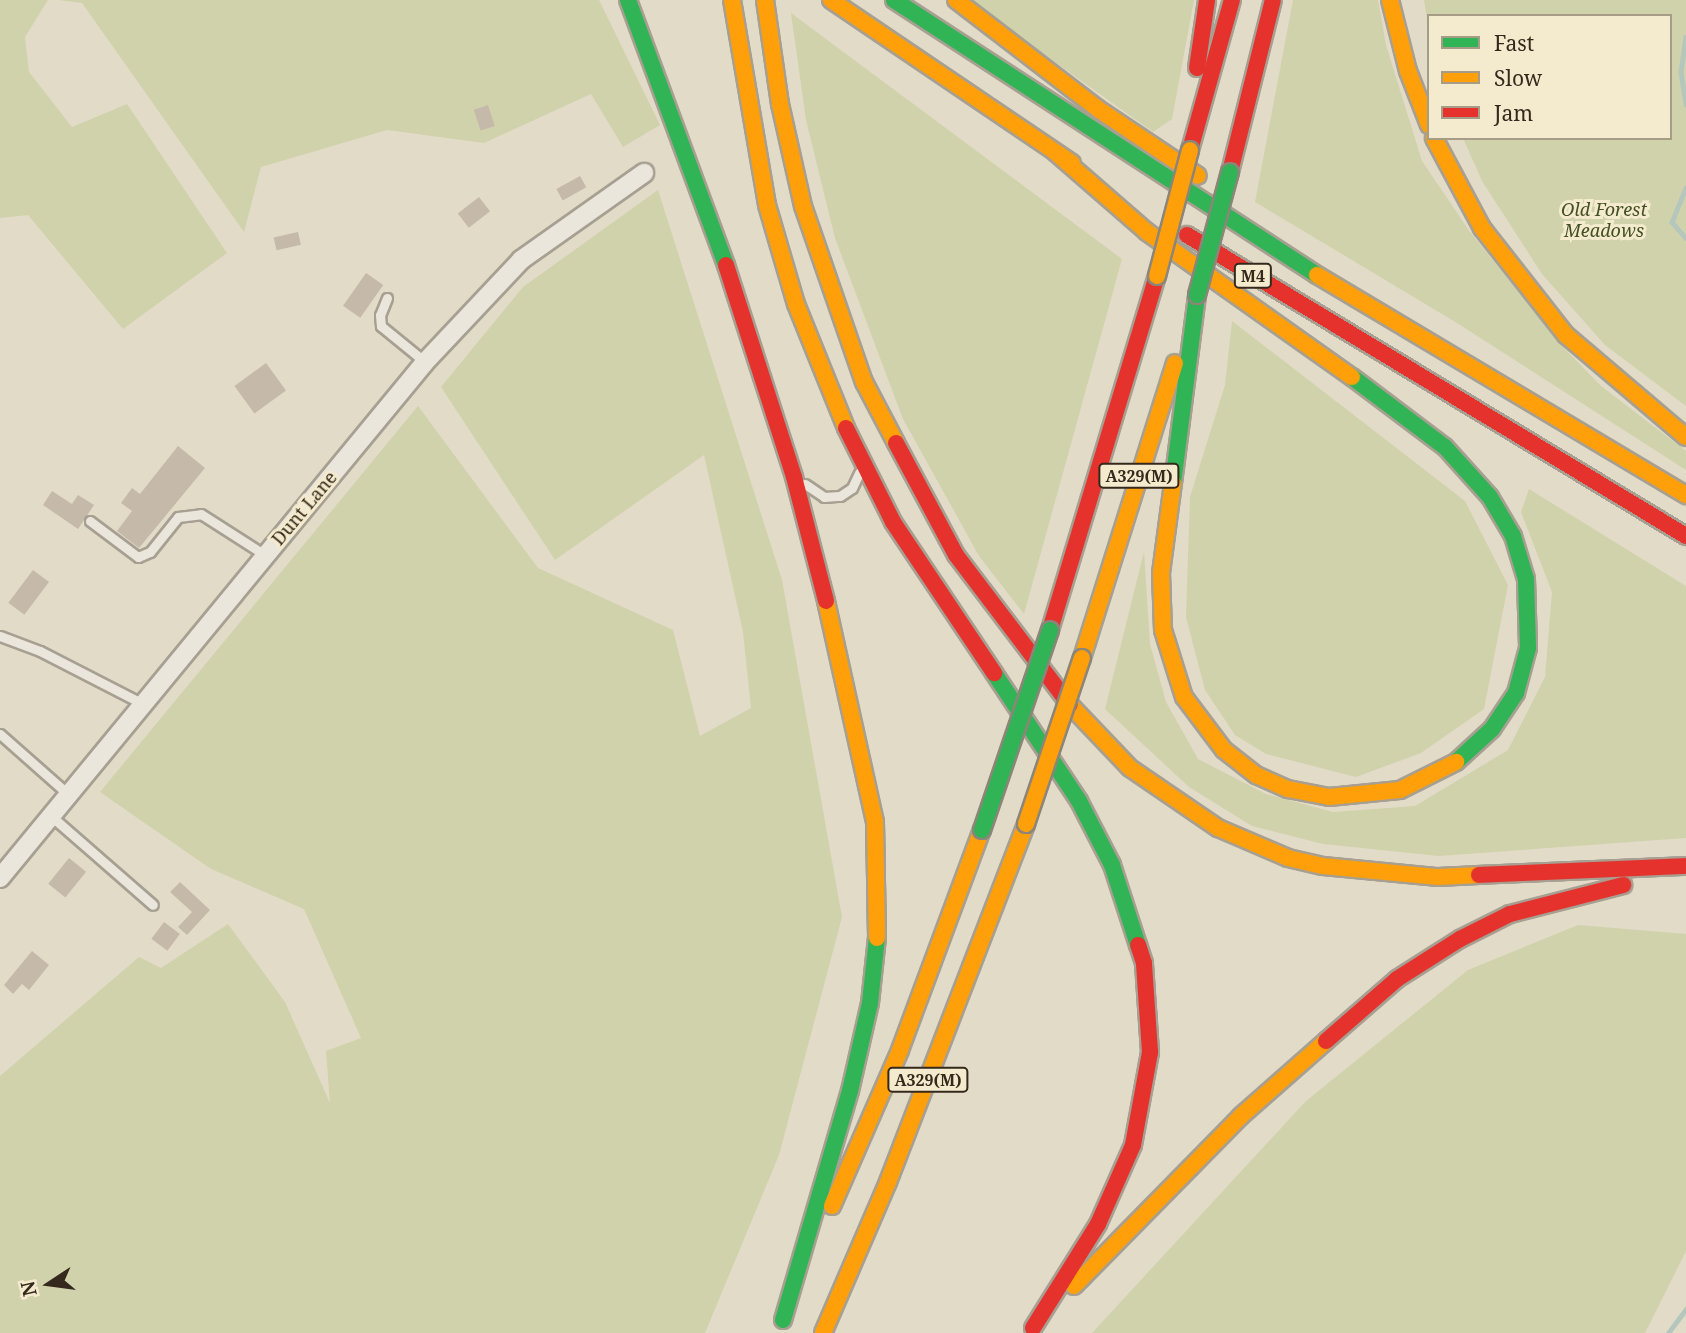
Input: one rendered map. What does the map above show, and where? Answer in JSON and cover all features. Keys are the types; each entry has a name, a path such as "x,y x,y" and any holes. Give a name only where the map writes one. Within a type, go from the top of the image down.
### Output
{"highway":[{"path":"628,0 706,201 794,477 867,771 875,822 880,913 876,964 860,1051 780,1326"},
{"path":"732,0 756,157 781,258 818,364 862,465 900,533 1079,801 1112,865 1144,963 1150,1052 1133,1145 1098,1224 1031,1331"},
{"path":"765,0 789,150 818,254 864,382 909,474 956,555 1015,639 1081,720 1130,768 1218,828 1288,858 1323,866 1438,877 1686,868"},
{"name":"M4","path":"831,0 1055,152 1476,413 1686,536"},
{"name":"M4","path":"894,0 1128,156 1437,350 1686,495"},
{"path":"956,0 1098,109 1276,228 1437,350"},
{"path":"1190,150 1207,0"},
{"name":"A329(M)","path":"780,1326 900,1050 982,830 1050,630 1157,276 1232,0"},
{"name":"A329(M)","path":"823,1333 888,1182 1026,824 1082,658 1197,295 1273,0"},
{"path":"1390,0 1408,71 1427,120"},
{"path":"1435,140 1482,228 1558,327 1621,386 1686,437"},
{"path":"1055,152 1147,232 1406,416 1445,447 1490,497 1513,536 1526,579 1528,648 1516,693 1492,729 1467,755 1434,776 1400,790 1364,797 1329,797 1289,789 1256,775 1232,757 1207,733 1184,698 1163,630 1161,573 1197,295"},
{"path":"1031,1331 1241,1116 1335,1030 1408,972 1510,914 1686,868"}],"street":[{"name":"Dunt Lane","path":"0,878 425,362 521,260 644,173"}],"lane":[{"path":"387,298 380,315 382,326 425,362"},
{"path":"794,477 824,497 840,496 852,488 862,465"},
{"path":"90,521 138,557 150,552 178,517 201,514 265,555"},
{"path":"0,636 40,651 143,704"},
{"path":"0,734 69,795"},
{"path":"51,817 153,905"}],"green space":[{"path":"0,0 48,0 25,37 29,72 72,127 127,104 227,253 123,329 28,215 0,218"},
{"path":"58,0 599,0 660,125 623,147 591,94 484,143 387,130 261,167 244,232 82,3"},
{"path":"968,0 1194,0 1172,119 1153,132"},
{"path":"1293,0 1378,0 1386,45 1422,161 1470,232 1565,349 1601,386 1686,451 1686,470 1457,323 1255,202"},
{"name":"Old Forest Meadows","path":"1424,0 1686,0 1686,406 1605,345 1542,274 1482,181 1464,140 1672,140 1672,14 1427,14 1427,19"},
{"path":"791,13 1122,259 1024,614 979,556 903,419 835,238 806,120"},
{"path":"658,190 782,580 842,917 779,1155 705,1333 0,1333 0,1076 139,957 161,968 228,924 285,1002 330,1103 326,1051 361,1038 304,909 211,869 100,792 418,406 538,568 673,630 700,736 751,708 743,632 704,455 555,560 441,387 523,287"},
{"path":"1232,321 1465,501 1508,585 1484,709 1421,753 1356,777 1266,754 1235,735 1205,690 1186,617 1190,497 1225,385"},
{"path":"1529,489 1686,586 1686,838 1439,856 1323,844 1252,826 1189,787 1105,709 1144,552 1150,644 1166,702 1198,759 1266,794 1333,812 1415,806 1508,750 1545,677 1552,592 1521,512"},
{"path":"1578,925 1686,934 1686,1251 1645,1333 1092,1333 1306,1101 1468,970"}],"building":[{"path":"488,105 495,126 481,131 474,110"},
{"path":"580,176 586,187 563,200 556,189"},
{"path":"479,197 490,211 469,228 458,214"},
{"path":"298,232 301,245 277,250 274,238"},
{"path":"366,273 383,285 360,318 343,306"},
{"path":"266,363 286,391 254,413 234,386"},
{"path":"178,446 205,468 139,548 117,531 132,511 121,503 132,488 140,494"},
{"path":"52,491 72,504 78,495 94,505 78,529 43,505"},
{"path":"33,570 49,582 24,615 8,603"},
{"path":"69,858 86,872 65,897 48,884"},
{"path":"180,882 210,910 187,935 178,927 192,912 170,892"},
{"path":"164,922 180,934 167,951 151,939"},
{"path":"32,951 49,965 29,990 22,984 13,994 4,985"}],"waterway":[{"path":"1686,37 1681,72 1686,105"},
{"path":"1686,188 1672,222 1686,238"},
{"path":"1668,1333 1686,1309"}],"traffic: fast":[{"path":"628,0 726,265"},
{"path":"894,0 1317,275"},
{"path":"1197,295 1230,172"},
{"path":"1173,483 1197,295"},
{"path":"1352,377 1445,447 1490,497 1513,536 1526,579 1528,648 1516,693 1492,729 1456,762"},
{"path":"982,830 1050,630"},
{"path":"994,673 1079,801 1112,865 1138,945"},
{"path":"783,1320 850,1091 870,1003 877,938"}],"traffic: slow":[{"path":"732,0 767,205 796,304 846,428"},
{"path":"765,0 780,104 803,206 864,382 896,443"},
{"path":"831,0 1072,163"},
{"path":"956,0 1098,109 1198,176"},
{"path":"1390,0 1408,71 1427,120"},
{"path":"1435,140 1482,228 1566,335 1686,437"},
{"path":"1157,276 1190,150"},
{"path":"1055,152 1147,232 1352,377"},
{"path":"1317,275 1686,495"},
{"path":"1082,658 1175,363"},
{"path":"1173,483 1161,573 1163,630 1184,697 1224,750 1256,775 1288,789 1329,797 1400,790 1456,762"},
{"path":"826,601 875,822 877,938"},
{"path":"1026,824 1082,658"},
{"path":"1070,705 1130,768 1218,828 1288,858 1323,866 1438,877 1479,875"},
{"path":"823,1333 888,1182 1026,824"},
{"path":"832,1206 900,1050 982,830"},
{"path":"1074,1286 1241,1116 1326,1041"}],"traffic: jam":[{"path":"1197,68 1207,0"},
{"path":"1190,150 1232,0"},
{"path":"1230,172 1273,0"},
{"path":"1187,235 1686,536"},
{"path":"726,265 794,477 826,601"},
{"path":"1050,630 1157,276"},
{"path":"846,428 893,522 994,673"},
{"path":"896,443 956,555 1070,705"},
{"path":"1479,875 1686,866"},
{"path":"1326,1041 1397,979 1460,939 1510,914 1623,885"},
{"path":"1033,1328 1098,1224 1133,1145 1150,1052 1144,963 1138,945"}]}
